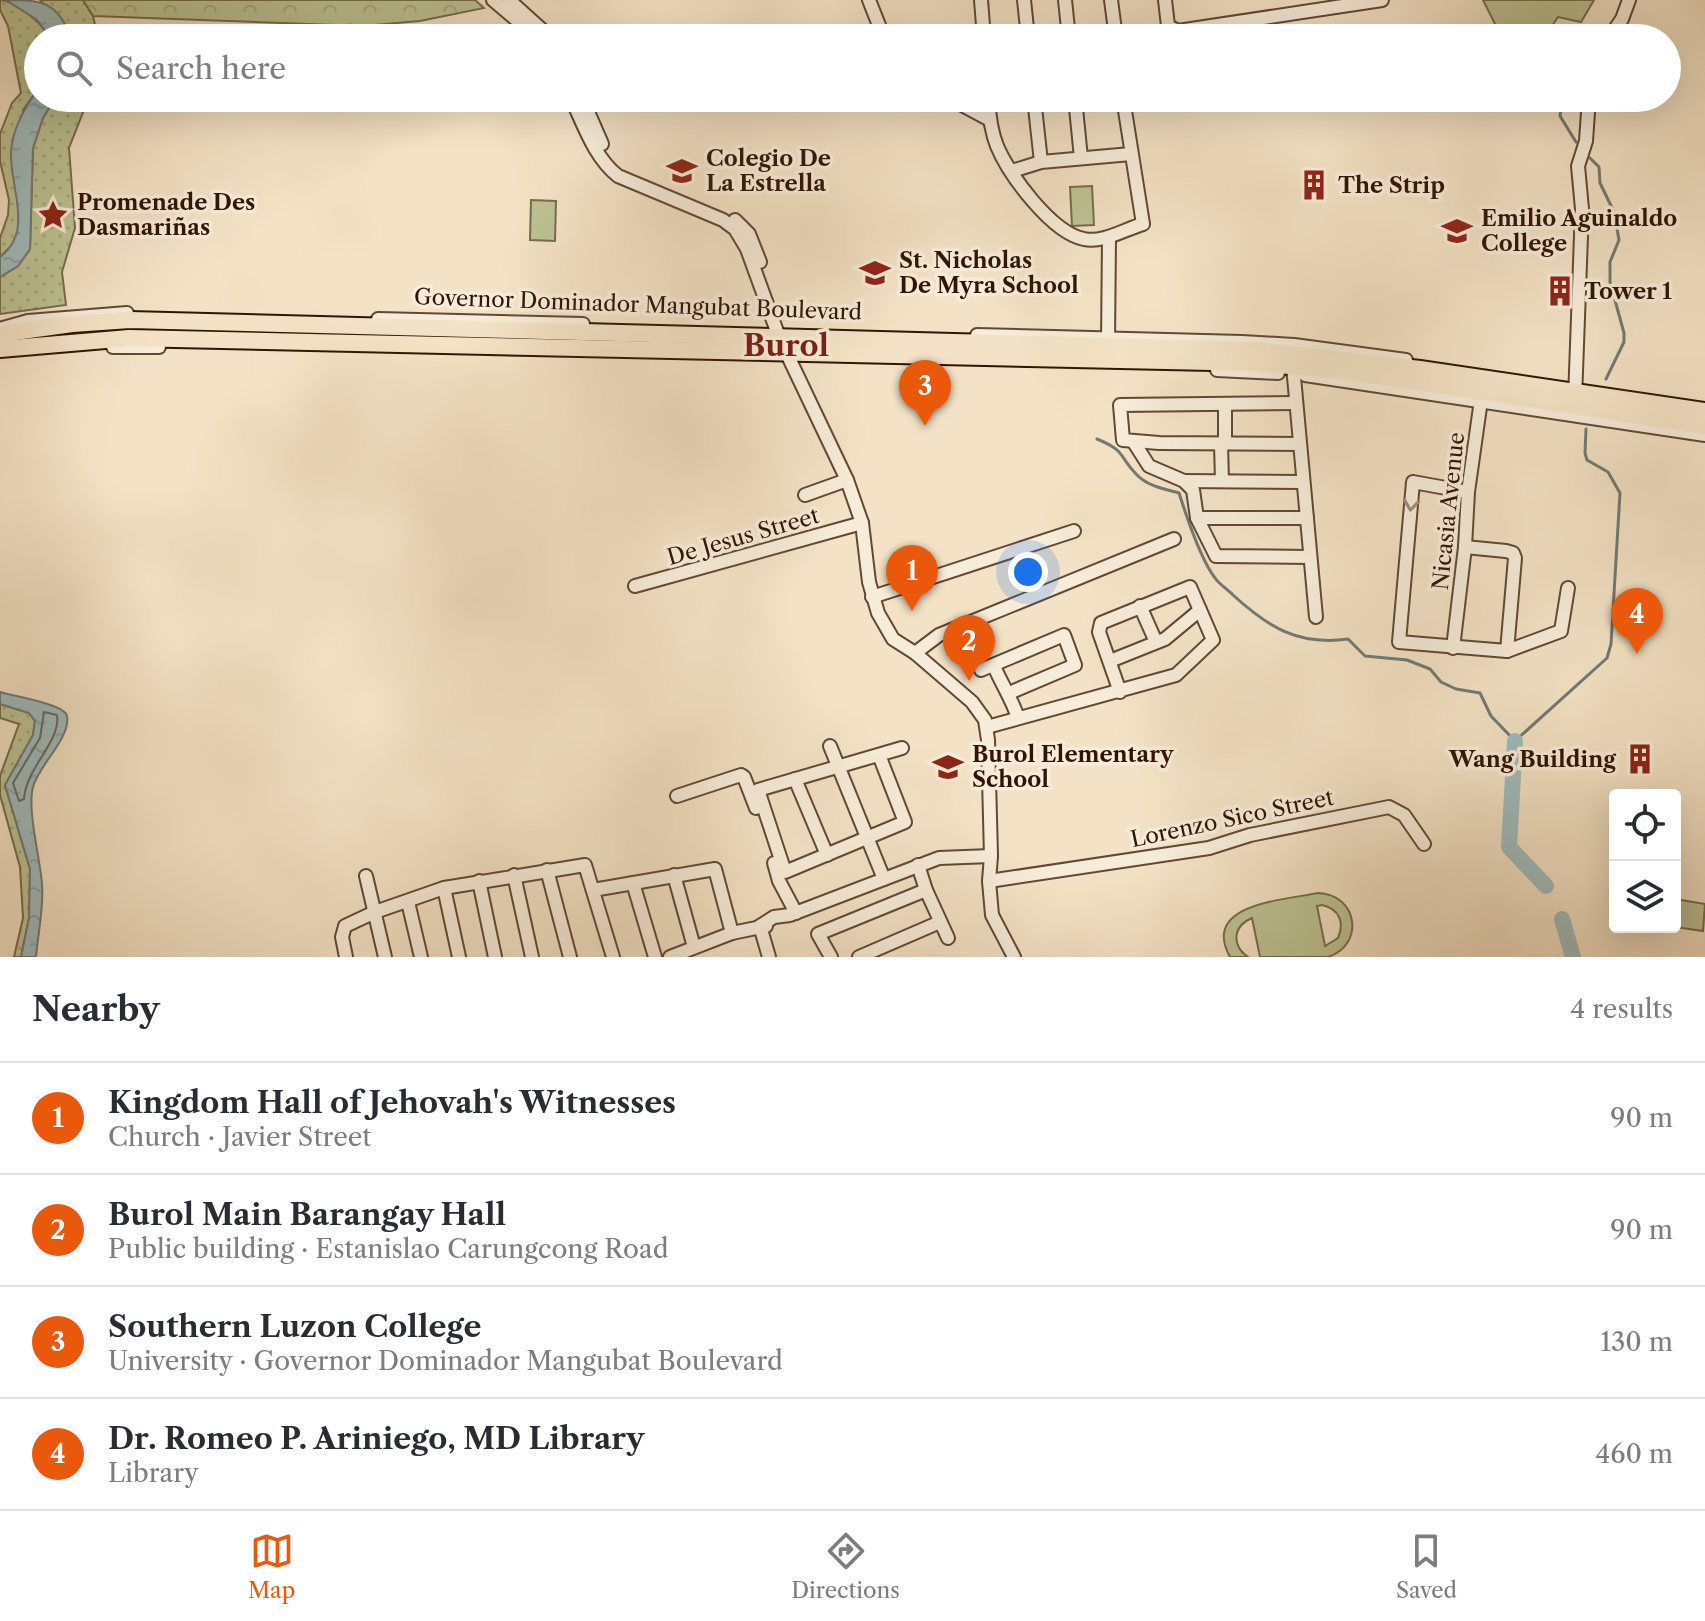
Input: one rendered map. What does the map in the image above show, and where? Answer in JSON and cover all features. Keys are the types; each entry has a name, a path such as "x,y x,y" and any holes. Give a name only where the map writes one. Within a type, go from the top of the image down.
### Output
{"main road":[{"name":"Governor Dominador Mangubat Boulevard","path":"0,332 130,320 593,340"},
{"name":"Governor Dominador Mangubat Boulevard","path":"0,349 129,338 1105,345 1272,353 1482,390 1705,411"},
{"name":"Governor Dominador Mangubat Boulevard","path":"1272,353 1293,370 1344,365"},
{"name":"Governor Dominador Mangubat Boulevard","path":"1574,400 1705,426"}],"street":[{"path":"493,0 521,24"},
{"path":"509,0 536,24"},
{"path":"869,0 878,24"},
{"path":"981,0 983,24"},
{"path":"1024,0 1027,24"},
{"path":"1065,0 1068,24"},
{"path":"1111,0 1114,24"},
{"path":"1165,0 1168,24"},
{"path":"1224,24 1382,0"},
{"path":"1619,24 1629,0"},
{"path":"577,112 608,168 618,176 723,220 735,229 747,249 784,341 847,480 862,523 872,597 878,613 893,639 915,653 972,702 987,727 992,915 1014,957"},
{"path":"588,112 608,157 620,170 727,214 741,224 755,245 784,341"},
{"path":"975,112 990,120"},
{"path":"989,112 996,142 1012,171 1041,211 1058,227 1084,239 1106,238 1143,224 1125,112"},
{"path":"1036,112 1041,162"},
{"path":"1076,112 1081,158"},
{"path":"1574,400 1582,209 1578,166 1587,112"},
{"path":"1012,171 1041,162 1131,154"},
{"path":"1105,345 1106,238"},
{"name":"Governor Dominador Mangubat Boulevard","path":"0,332 28,321 129,313 784,341 1293,370 1482,390"},
{"name":"Governor Dominador Mangubat Boulevard","path":"0,356 129,346 784,341"},
{"name":"Governor Dominador Mangubat Boulevard","path":"1272,353 1345,351 1574,400 1705,435"},
{"path":"1293,370 1316,617"},
{"name":"Nicasia Avenue","path":"1453,648 1468,492 1482,390"},
{"name":"Governor Dominador Mangubat Boulevard","path":"1574,400 1705,404"},
{"path":"1296,403 1120,405 1123,440 1300,444"},
{"path":"1222,481 1225,404"},
{"path":"1133,441 1149,466 1184,481 1193,490 1197,518 1216,556 1310,557"},
{"path":"805,495 847,480"},
{"path":"1184,481 1303,482"},
{"path":"1468,492 1413,482 1399,642 1507,651 1561,631 1568,588"},
{"path":"1197,518 1307,518"},
{"name":"De Jesus Street","path":"635,586 862,523"},
{"path":"872,597 1074,531"},
{"path":"915,653 939,635 1174,539"},
{"path":"1465,547 1513,553 1507,651"},
{"path":"987,727 1120,692 1176,675 1212,641 1190,587 1101,623 1099,632 1120,692"},
{"path":"1140,606 1156,642"},
{"path":"1110,661 1156,642 1200,610"},
{"path":"981,670 1064,635 1075,665 1009,693"},
{"path":"994,666 1018,718"},
{"path":"830,746 884,879"},
{"path":"879,755 905,822 785,872 758,790 902,748"},
{"path":"677,796 743,775 793,914"},
{"path":"795,779 827,855"},
{"name":"Lorenzo Sico Street","path":"989,881 1209,848 1250,835 1389,807 1404,815 1424,844"},
{"path":"670,957 732,933 777,925 793,914 918,865 951,856 991,856"},
{"path":"346,957 343,932 350,923 375,912 444,888 585,865 613,957"},
{"path":"918,865 948,938"},
{"path":"593,890 715,869 732,933"},
{"path":"547,870 570,957"},
{"path":"514,875 532,957"},
{"path":"674,875 694,947"},
{"path":"366,876 385,957"},
{"path":"479,881 495,957"},
{"path":"633,883 655,957"},
{"path":"444,888 459,957"},
{"path":"831,957 818,934 926,890"},
{"path":"408,902 421,957"},
{"path":"859,957 940,922"},
{"path":"760,926 769,957"}],"green space":[{"name":"Promenade Des Dasmariñas","path":"0,0 6,1 39,24 24,24 24,109 18,230 12,245 0,257 0,238 8,215 9,200 0,161 0,134 12,103 21,93 8,26 0,10"},
{"path":"40,0 83,0 95,24 64,24"},
{"path":"83,0 475,0 484,8 420,21 385,24 93,16"},
{"path":"1483,0 1594,0 1581,22 1558,17 1553,24 1495,24"},
{"name":"Promenade Des Dasmariñas","path":"47,112 83,112 69,148 75,228 62,272 66,305 0,314 0,277 18,266 30,249 33,148"},
{"path":"1092,186 1094,225 1072,226 1070,187"},
{"path":"531,200 556,201 555,241 530,240"},
{"path":"0,704 29,713 35,721 33,735 5,785 30,869 29,918 21,957 14,957 23,918 20,867 0,795 0,776 19,724 0,718"},
{"path":"1318,893 1341,902 1352,920 1348,942 1340,951 1328,957 1260,957 1252,918 1241,926 1236,936 1239,947 1248,957 1230,957 1224,939 1227,925 1236,915 1268,902","holes":["1317,906 1328,907 1339,917 1341,927 1338,938 1325,946"]},
{"path":"1681,900 1705,904 1703,931 1681,928"}],"water":[{"path":"6,0 47,5 65,24 40,24"},
{"path":"24,111 47,112 33,148 30,249 18,266 0,277 0,257 16,235 18,222 11,151"},
{"path":"0,692 48,704 67,716 64,733 33,787 33,821 42,893 36,957 21,957 29,918 30,869 5,785 33,735 35,721 29,713 0,704"}],"waterway":[{"path":"1561,112 1560,116 1576,142"},
{"path":"1590,158 1599,167 1600,183 1614,212 1619,240 1610,262 1610,282 1624,342 1606,379"},
{"path":"1097,439 1117,450 1145,481 1179,493 1194,537 1210,570 1219,582 1259,616 1299,637 1348,639 1365,656 1407,660 1430,669 1441,682 1456,689 1480,693 1491,716 1515,741 1607,658 1611,644 1620,493 1608,472 1587,460 1586,429"},
{"path":"1515,741 1509,847 1546,886"},
{"path":"1562,919 1573,957"}],"place":[{"name":"Colegio De La Estrella","path":"682,171"},
{"name":"The Strip","path":"1314,185"},
{"name":"Promenade Des Dasmariñas","path":"53,215"},
{"name":"Emilio Aguinaldo College","path":"1457,231"},
{"name":"St. Nicholas De Myra School","path":"875,273"},
{"name":"Tower 1","path":"1560,291"},
{"name":"Southern Luzon College","path":"925,426"},
{"name":"Kingdom Hall of Jehovah's Witnesses","path":"912,611"},
{"name":"Dr. Romeo P. Ariniego, MD Library","path":"1637,654"},
{"name":"Burol Main Barangay Hall","path":"969,681"},
{"name":"Wang Building","path":"1640,759"},
{"name":"Burol Elementary School","path":"948,767"}],"district":[{"name":"Burol","path":"786,346"}]}
